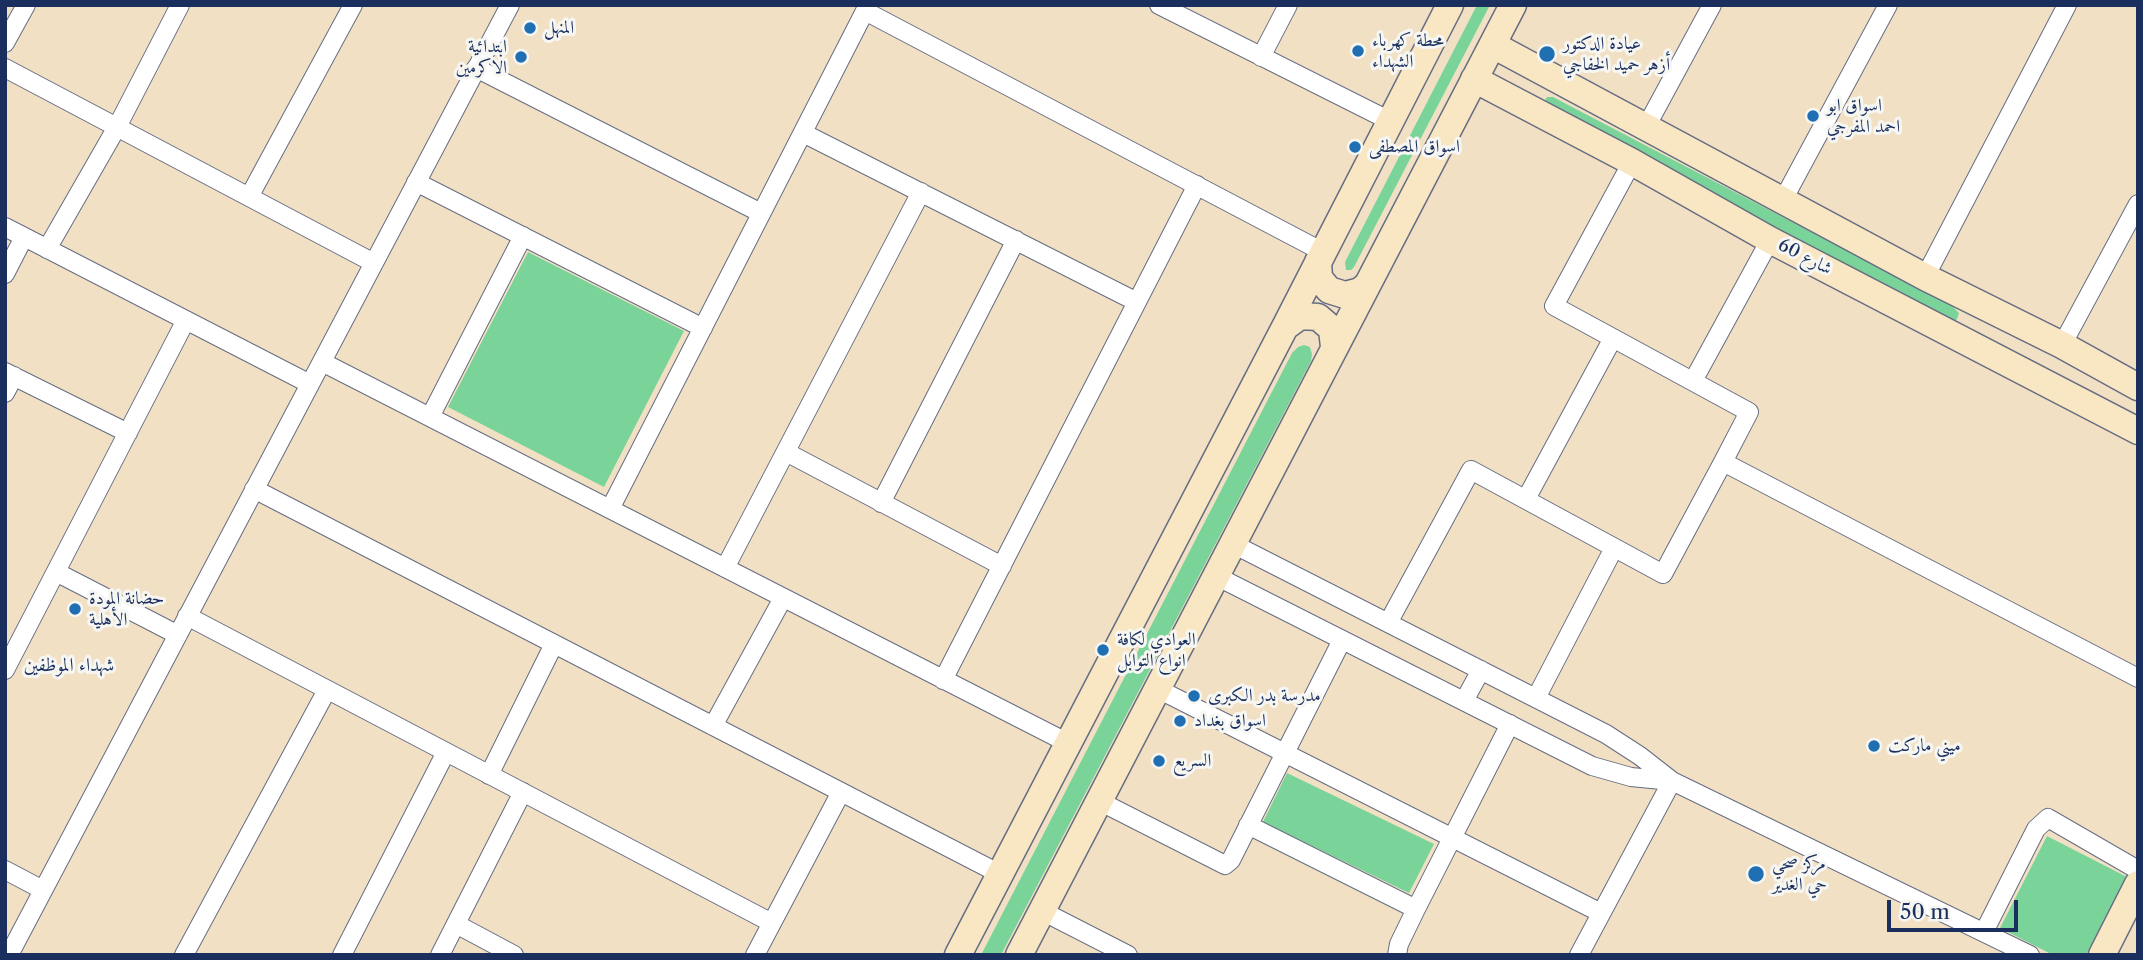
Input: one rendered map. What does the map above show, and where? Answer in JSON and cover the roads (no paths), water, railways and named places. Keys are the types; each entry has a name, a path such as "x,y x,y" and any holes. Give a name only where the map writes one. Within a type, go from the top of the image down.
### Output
{"main road":[{"path":"958,955 1450,5"},
{"path":"1021,954 1513,5"},
{"path":"1493,44 1925,277 2062,345 2138,387"},
{"name":"شارع 60","path":"1475,79 1632,162 1770,240 1948,330 2138,431"},
{"path":"1538,113 1536,106 1539,92 1557,79"},
{"path":"1320,257 1320,278 1329,290 1345,295 1360,291 1367,285"},
{"path":"1948,330 1959,320 1965,297"},
{"path":"1285,327 1300,316 1318,317 1332,329 1334,347"},
{"path":"1999,357 2002,337 2016,323"},
{"path":"2102,955 2138,884"}],"street":[{"path":"5,43 26,5"},
{"path":"47,248 117,127 180,5"},
{"path":"249,197 353,5"},
{"path":"9,955 510,5"},
{"path":"1159,5 1390,121"},
{"path":"1261,57 1288,5"},
{"path":"1646,127 1712,5"},
{"path":"1783,200 1888,5"},
{"path":"1925,277 2067,5"},
{"path":"610,509 867,8 1197,185 1320,257"},
{"path":"5,68 374,263"},
{"path":"476,68 761,213"},
{"path":"803,132 1137,302"},
{"path":"1388,623 1471,470 1663,574 1723,462 1749,412 1554,306 1632,162"},
{"path":"416,182 703,328"},
{"path":"943,680 1197,185"},
{"path":"725,568 921,192"},
{"path":"2062,345 2138,204"},
{"path":"5,228 310,384"},
{"path":"430,417 523,236"},
{"path":"5,274 24,237"},
{"path":"881,503 1016,240"},
{"path":"1693,381 1770,240"},
{"path":"5,670 186,320"},
{"path":"1526,499 1613,338"},
{"path":"322,362 1068,743"},
{"path":"5,393 10,374 128,433"},
{"path":"786,452 1002,566"},
{"path":"1723,462 2138,678"},
{"path":"254,489 1000,874"},
{"path":"1233,544 1624,744 1672,781 2030,955"},
{"path":"1536,698 1614,548"},
{"path":"56,572 178,635"},
{"path":"1216,576 1592,766 1631,776 1672,781"},
{"path":"713,726 783,598"},
{"path":"187,617 772,923"},
{"path":"1099,800 1225,864 1231,860 1342,639"},
{"path":"489,775 554,644"},
{"path":"1464,701 1481,670"},
{"path":"1158,689 1601,913"},
{"path":"184,955 327,690"},
{"path":"1397,955 1399,944 1416,909 1510,724"},
{"path":"342,955 446,752"},
{"path":"1579,955 1672,781"},
{"path":"440,955 523,792"},
{"path":"755,955 841,792"},
{"path":"1984,932 2036,829 2048,818 2138,870"},
{"path":"1248,825 1416,909"},
{"path":"5,870 43,890"},
{"path":"1042,911 1128,955"},
{"path":"456,924 514,955"}],"place":[{"name":"المنهل","path":"530,28"},
{"name":"محطة كهرباء الشهداء","path":"1358,51"},
{"name":"عيادة الدكتور أزهر حميد الخفاجي","path":"1547,54"},
{"name":"ابتدائية الاكرمين","path":"521,57"},
{"name":"اسواق ابو احمد المفرجي","path":"1813,116"},
{"name":"اسواق المصطفى","path":"1355,147"},
{"name":"حضانة المودة الأهلية","path":"75,609"},
{"name":"العوادي لكافة انواع التوابل","path":"1103,650"},
{"name":"مدرسة بدر الكبرى","path":"1194,696"},
{"name":"اسواق بغداد","path":"1180,721"},
{"name":"ميني ماركت","path":"1874,746"},
{"name":"السريع","path":"1159,761"},
{"name":"مركز صحي حي الغدير","path":"1756,874"}],"district":[{"name":"شهداء الموظفين","path":"69,666"}]}
